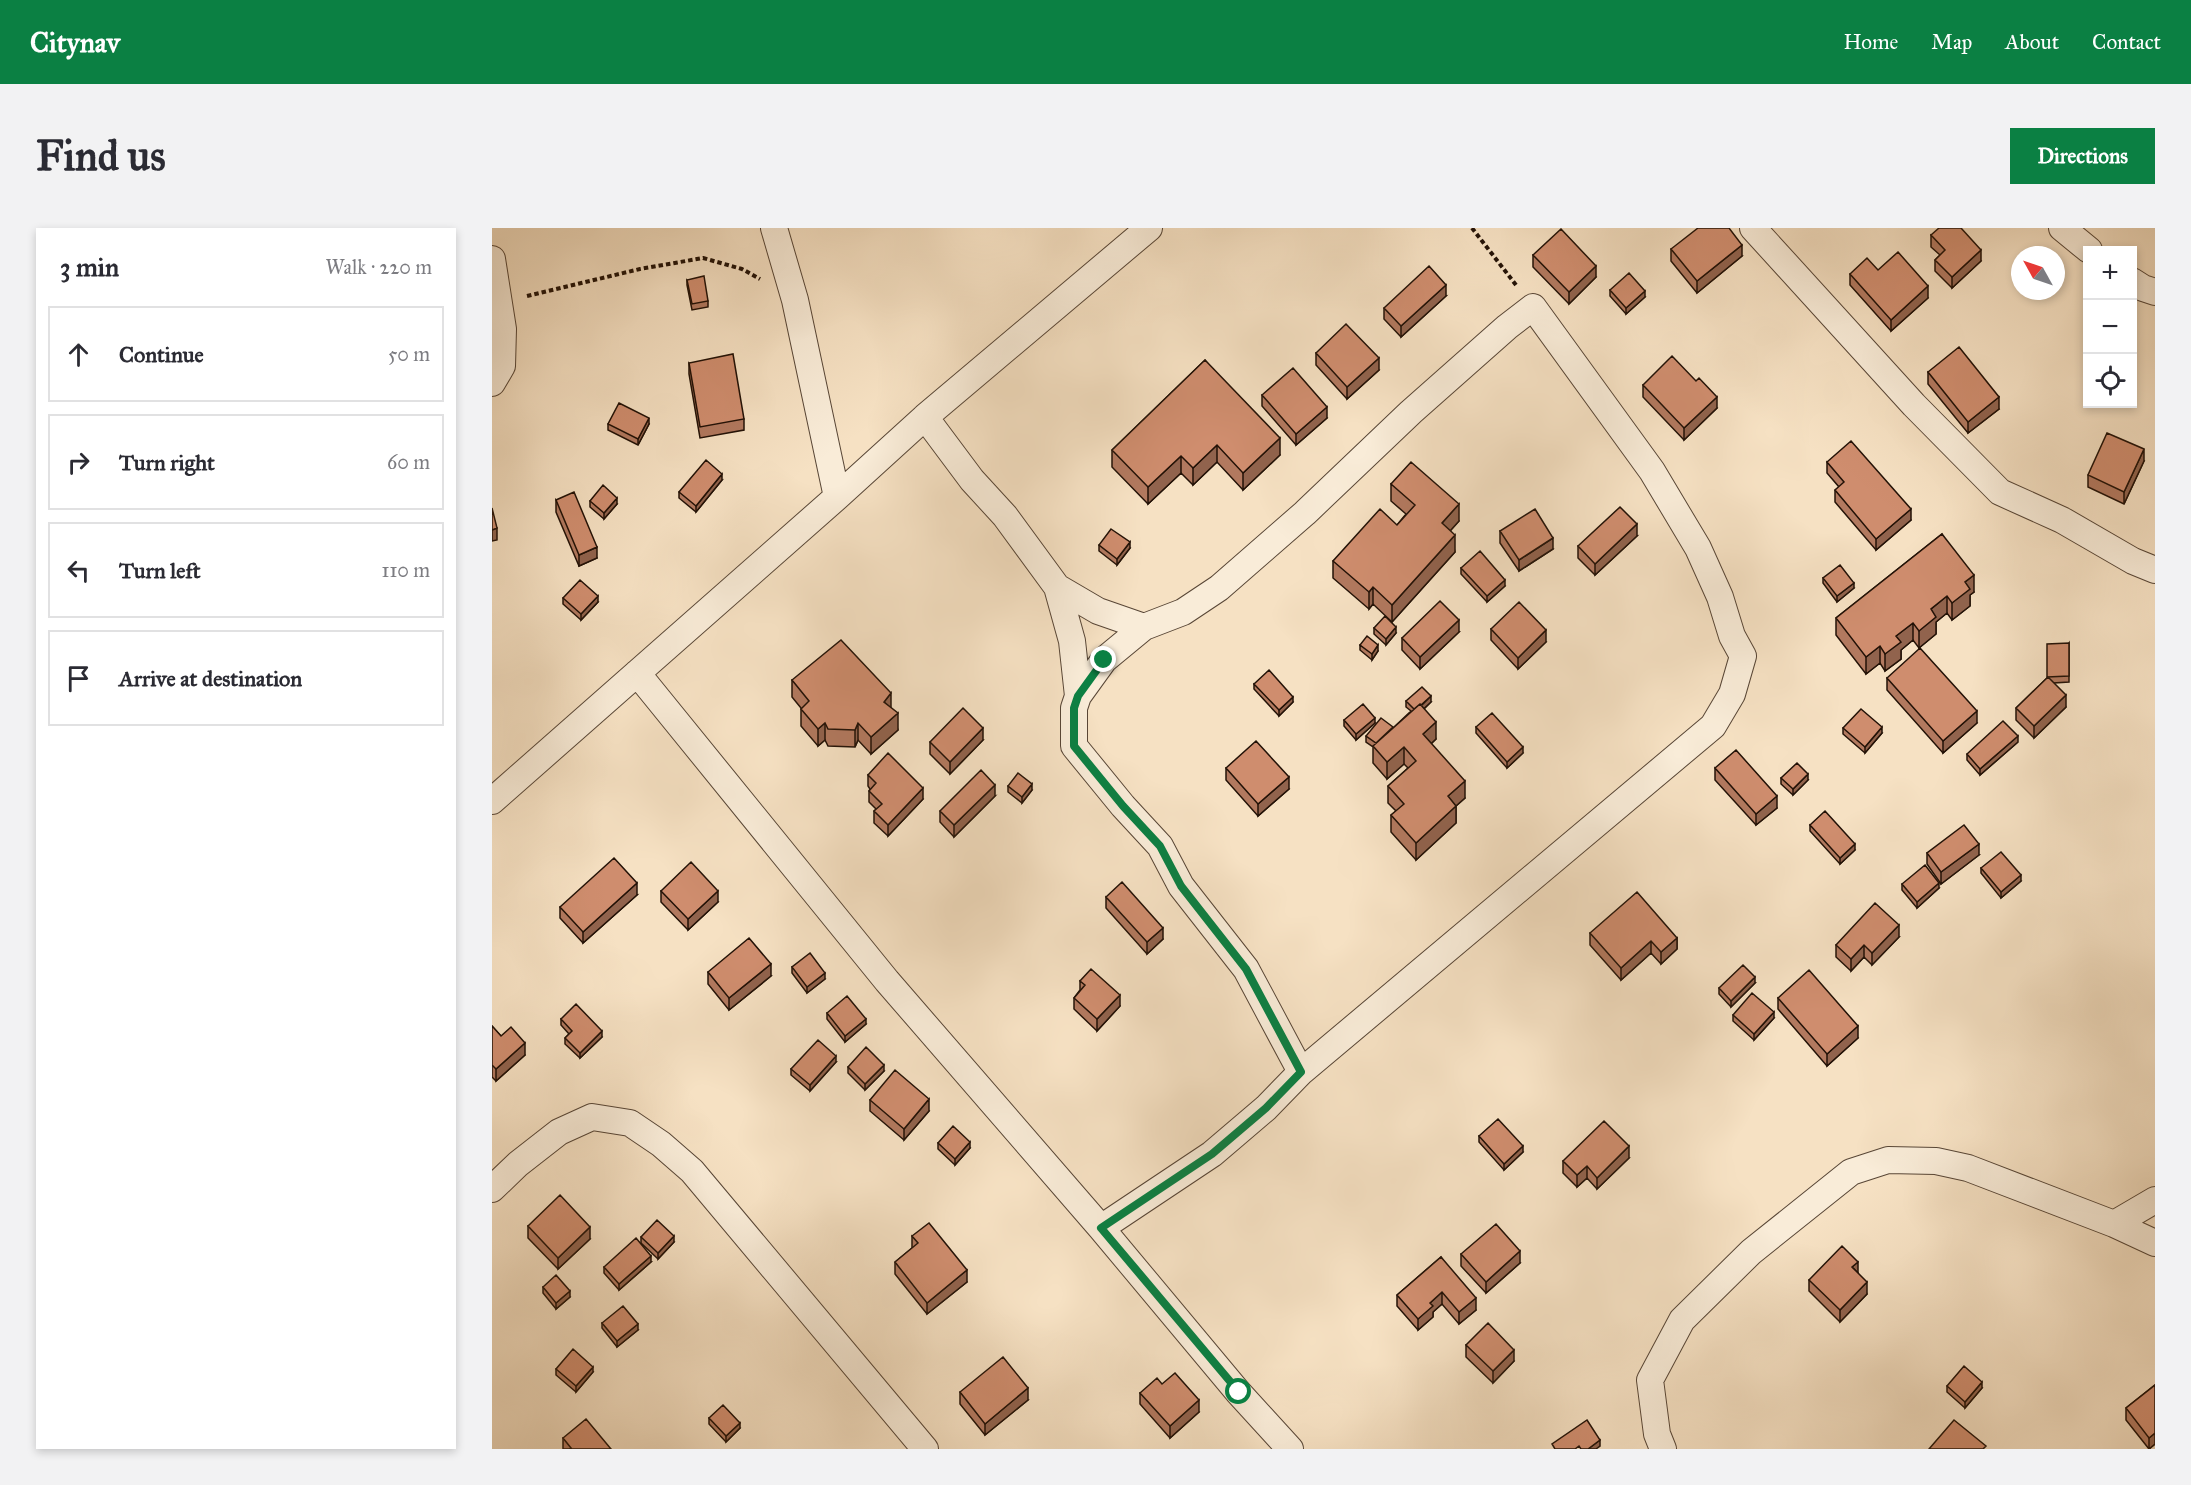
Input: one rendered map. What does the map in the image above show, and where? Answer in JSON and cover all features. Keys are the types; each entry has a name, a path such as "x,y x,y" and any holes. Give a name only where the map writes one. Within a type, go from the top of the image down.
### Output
{"street":[{"path":"774,228 795,300 837,497"},
{"path":"492,801 925,417 1149,228"},
{"path":"1754,228 1914,405 2000,492 2062,520 2133,561 2155,570"},
{"path":"2062,228 2084,246"},
{"path":"492,259 503,329 502,366 492,383"},
{"path":"2137,284 2155,292"},
{"path":"1101,1228 1212,1154 1266,1108 1301,1072 1713,726 1732,694 1743,656 1732,636 1720,597 1698,548 1652,471 1533,307 1507,327 1411,412 1305,513 1220,588 1183,612 1144,627 1104,660 1078,696 1074,708 1074,746 1123,806 1160,846 1181,886 1246,969 1301,1072"},
{"path":"925,417 972,480 1005,516 1057,587 1072,641 1078,696"},
{"path":"1057,587 1098,611 1144,627"},
{"path":"637,673 887,981 1290,1449"},
{"path":"492,1189 518,1164 559,1132 592,1117 630,1123 661,1144 692,1171 925,1449"},
{"path":"1663,1449 1657,1434 1650,1380 1682,1320 1751,1252 1851,1172 1888,1160 1936,1161 1968,1168 2114,1224 2155,1243"},
{"path":"2114,1224 2155,1200"}],"path":[{"path":"1472,228 1533,307"},
{"path":"500,305 566,286 640,269 703,258 742,269 795,300"}],"building":[{"path":"1698,228 1729,228 1742,245 1697,281 1671,249"},
{"path":"1939,228 1961,228 1981,250 1952,277 1935,260 1945,250 1931,235"},
{"path":"1561,229 1596,266 1569,292 1533,255"},
{"path":"1898,252 1928,286 1891,320 1850,274 1867,258 1878,270"},
{"path":"1429,266 1446,285 1401,326 1384,308"},
{"path":"1629,273 1645,291 1626,308 1610,290"},
{"path":"704,276 708,301 692,304 687,280"},
{"path":"1346,324 1379,358 1347,387 1316,353"},
{"path":"1959,347 1999,397 1968,422 1928,372"},
{"path":"733,354 744,419 700,427 689,363"},
{"path":"1672,356 1696,381 1699,378 1717,397 1684,428 1643,385"},
{"path":"1205,360 1280,438 1243,473 1217,445 1193,468 1181,456 1148,487 1112,450"},
{"path":"1293,368 1327,407 1296,434 1262,395"},
{"path":"619,403 649,418 638,439 608,424"},
{"path":"2107,433 2144,449 2124,492 2088,475"},
{"path":"1851,441 1911,509 1876,539 1835,490 1844,482 1827,462"},
{"path":"706,460 722,474 696,506 679,492"},
{"path":"1411,462 1459,504 1442,523 1455,535 1392,605 1373,587 1369,592 1333,561 1380,509 1397,525 1415,505 1391,484"},
{"path":"603,485 617,498 604,513 590,501"},
{"path":"574,492 597,547 579,555 556,500"},
{"path":"1620,507 1637,524 1595,564 1578,546"},
{"path":"492,508 497,528 492,530"},
{"path":"1535,509 1553,538 1519,560 1500,531"},
{"path":"1111,529 1130,542 1117,559 1099,545"},
{"path":"1942,534 1974,575 1965,582 1970,589 1952,603 1947,596 1931,609 1936,617 1919,631 1913,623 1896,636 1901,642 1885,654 1880,646 1866,657 1836,618"},
{"path":"1480,551 1505,580 1487,596 1461,568"},
{"path":"1840,565 1854,583 1837,596 1823,578"},
{"path":"580,580 598,596 581,614 563,598"},
{"path":"1440,601 1459,620 1420,657 1402,638"},
{"path":"1519,602 1546,630 1518,658 1491,629"},
{"path":"1385,616 1396,627 1386,639 1374,628"},
{"path":"1367,636 1378,645 1372,654 1360,645"},
{"path":"841,640 891,693 884,702 898,713 871,737 858,723 855,730 828,729 825,723 818,729 801,709 809,701 792,680"},
{"path":"2069,643 2069,676 2047,677 2047,644"},
{"path":"1920,648 1977,711 1943,741 1887,678"},
{"path":"1269,670 1293,697 1279,710 1254,684"},
{"path":"2048,677 2066,695 2034,726 2016,708"},
{"path":"1422,687 1431,696 1414,709 1406,701"},
{"path":"1363,704 1375,718 1356,734 1344,720"},
{"path":"1420,704 1436,722 1423,734 1465,781 1448,796 1456,806 1416,843 1391,815 1404,804 1388,786 1416,761 1404,747 1387,762 1373,746"},
{"path":"963,708 983,728 950,762 930,742"},
{"path":"1861,709 1882,727 1865,747 1843,728"},
{"path":"1492,713 1523,747 1507,762 1476,727"},
{"path":"1381,718 1393,727 1376,743 1366,736"},
{"path":"2003,721 2018,736 1980,769 1967,754"},
{"path":"1256,741 1289,777 1258,804 1226,768"},
{"path":"1736,750 1777,796 1756,814 1715,768"},
{"path":"888,753 923,788 888,825 874,811 882,804 869,791 876,783 868,775"},
{"path":"1797,763 1808,774 1793,789 1781,778"},
{"path":"981,770 995,785 954,825 940,811"},
{"path":"1018,773 1032,784 1022,797 1008,786"},
{"path":"1825,811 1855,844 1840,858 1810,825"},
{"path":"1964,825 1979,844 1941,872 1927,853"},
{"path":"2001,852 2021,875 2001,892 1981,868"},
{"path":"614,858 637,883 583,932 560,907"},
{"path":"691,862 718,891 688,919 661,891"},
{"path":"1925,865 1939,883 1917,902 1902,884"},
{"path":"1122,882 1163,928 1147,942 1106,897"},
{"path":"1637,892 1677,938 1661,952 1651,941 1621,968 1590,933"},
{"path":"1875,903 1899,925 1872,953 1864,945 1851,959 1836,945"},
{"path":"749,938 771,964 729,998 708,972"},
{"path":"810,953 825,973 807,987 792,967"},
{"path":"1743,965 1755,977 1731,1001 1719,988"},
{"path":"1091,969 1120,995 1097,1019 1074,998 1085,985 1080,981"},
{"path":"1809,970 1858,1026 1827,1054 1778,998"},
{"path":"1752,993 1774,1012 1754,1034 1733,1015"},
{"path":"847,996 866,1019 845,1036 827,1013"},
{"path":"576,1004 602,1031 580,1053 565,1038 572,1031 561,1019"},
{"path":"492,1026 501,1036 511,1027 525,1043 496,1069 492,1065"},
{"path":"818,1040 836,1056 810,1085 791,1069"},
{"path":"866,1047 884,1065 865,1084 848,1067"},
{"path":"895,1070 929,1099 904,1129 870,1100"},
{"path":"1498,1119 1523,1146 1504,1164 1479,1136"},
{"path":"1604,1121 1629,1146 1597,1178 1587,1166 1577,1175 1563,1161"},
{"path":"953,1126 970,1142 955,1159 938,1143"},
{"path":"560,1195 590,1227 558,1258 528,1226"},
{"path":"657,1220 674,1236 658,1253 641,1237"},
{"path":"929,1223 967,1270 927,1303 895,1262 918,1243 912,1236"},
{"path":"1496,1224 1520,1251 1486,1282 1461,1254"},
{"path":"636,1238 651,1256 619,1284 604,1267"},
{"path":"1842,1246 1858,1262 1852,1267 1867,1282 1840,1310 1809,1280"},
{"path":"1441,1257 1476,1298 1459,1312 1442,1292 1430,1303 1433,1306 1418,1319 1397,1295"},
{"path":"556,1275 570,1291 556,1303 543,1287"},
{"path":"623,1306 638,1324 617,1341 602,1323"},
{"path":"1488,1323 1514,1350 1493,1371 1466,1345"},
{"path":"573,1349 593,1367 576,1386 556,1369"},
{"path":"1003,1357 1028,1388 985,1424 960,1392"},
{"path":"1964,1366 1982,1382 1965,1402 1947,1386"},
{"path":"1175,1373 1199,1400 1170,1426 1140,1393 1157,1378 1162,1384"},
{"path":"2155,1385 2155,1433 2149,1438 2126,1408"},
{"path":"723,1405 740,1423 726,1436 709,1418"},
{"path":"586,1419 611,1449 570,1449 563,1438"},
{"path":"1587,1420 1600,1440 1588,1449 1581,1449 1579,1446 1575,1449 1555,1449 1552,1444"},
{"path":"1954,1420 1986,1446 1983,1449 1929,1449"}],"route":[{"path":"1104,660 1078,696 1074,708 1074,746 1123,806 1160,846 1181,886 1246,969 1301,1072 1266,1108 1212,1154 1101,1228 1239,1392"}]}
